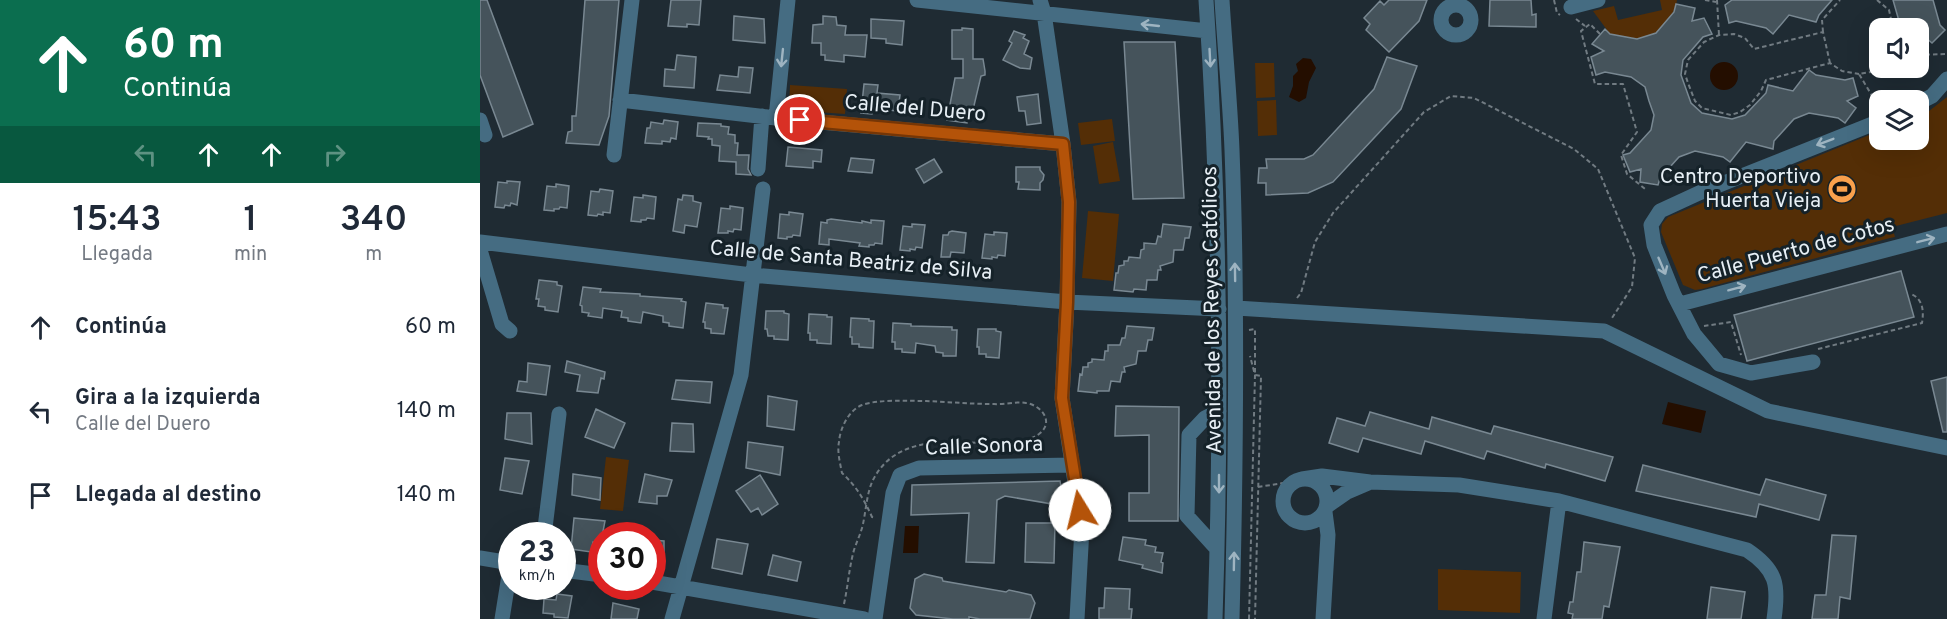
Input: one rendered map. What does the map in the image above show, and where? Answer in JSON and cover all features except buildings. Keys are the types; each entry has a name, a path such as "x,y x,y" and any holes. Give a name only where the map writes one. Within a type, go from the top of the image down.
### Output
{"street":[{"path":"614,155 632,0"},
{"path":"758,169 788,0"},
{"path":"917,0 1042,7 1208,31"},
{"name":"Avenida de los Reyes Católicos","path":"1206,0 1215,150 1219,309 1215,619"},
{"name":"Avenida de los Reyes Católicos","path":"1222,0 1232,148 1236,308 1232,619"},
{"path":"1571,7 1598,0"},
{"path":"1042,7 1063,144 1069,202 1062,398 1082,528 1077,619"},
{"path":"1929,98 1947,79"},
{"name":"Calle del Duero","path":"620,100 769,117 1063,144"},
{"path":"480,120 486,135"},
{"path":"1680,303 1674,295 1653,245 1651,225 1660,211 1699,193 1869,125"},
{"path":"672,619 741,375 763,189"},
{"name":"Calle Puerto de Cotos","path":"1812,356 1751,373 1719,364 1694,334 1680,303 1947,234"},
{"name":"Calle de Santa Beatriz de Silva","path":"480,242 752,275 1067,302 1219,309"},
{"path":"480,250 502,324 510,331"},
{"path":"1236,308 1604,331 1768,411 1947,448"},
{"path":"1217,549 1187,516 1187,504 1189,435 1205,418 1219,411"},
{"path":"546,522 559,414"},
{"name":"Calle Sonora","path":"875,619 893,493 900,475 919,468 1072,465"},
{"path":"1370,482 1347,492 1326,509 1317,520 1311,522 1298,522 1292,519 1284,509 1286,490 1299,480 1322,476 1370,482 1459,485 1559,501 1747,550 1768,569 1774,580 1777,595 1774,619"},
{"path":"1299,480 1314,481 1320,484 1326,495 1328,535 1323,619"},
{"path":"1544,619 1559,501"},
{"path":"1311,522 1328,535"},
{"path":"480,558 498,561"},
{"path":"666,583 864,619"},
{"path":"502,619 505,600"}],"path":[{"path":"1705,0 1716,1 1719,35"},
{"path":"1840,0 1822,20 1830,63 1842,71 1859,74 1869,72"},
{"path":"1877,0 1889,10 1891,18"},
{"path":"1600,34 1590,24 1581,31 1596,84 1623,84 1637,132 1621,155 1627,174 1645,189"},
{"path":"1823,32 1754,49 1745,38 1734,34 1719,35 1704,42 1688,60 1685,74 1695,100 1702,108 1731,115 1750,105 1766,80 1830,63"},
{"path":"1929,55 1946,54"},
{"path":"1859,74 1869,91"},
{"path":"1285,311 1301,294 1315,242 1333,213 1424,112 1451,96 1474,98 1574,149 1598,169 1635,258 1632,287 1604,331"},
{"path":"1812,356 1922,323 1923,310 1920,300 1911,294"},
{"path":"1698,326 1714,326 1731,322 1742,357"},
{"path":"1236,330 1255,329 1249,619"},
{"path":"1255,375 1261,376 1255,619"},
{"path":"842,615 849,574 867,504 873,480 887,462 903,449 930,443 988,444 1032,439 1047,425 1046,416 1039,407 1025,403 917,401 861,405 848,417 838,442 842,473 855,485 867,504"},
{"path":"1258,487 1299,480"}],"shaded area":[{"path":"1660,0 1677,0 1676,6 1664,26 1646,39 1639,40 1610,34 1593,11 1614,6 1618,20 1662,10"},
{"path":"1303,58 1311,59 1316,68 1309,82 1306,98 1299,102 1289,97 1293,86 1293,76 1298,71 1296,64"},
{"path":"1724,62 1734,66 1738,76 1734,86 1724,90 1714,86 1710,76 1714,66"},
{"path":"1255,63 1274,63 1275,97 1256,98"},
{"path":"790,85 847,89 845,114 789,110"},
{"name":"Centro Deportivo Huerta Vieja","path":"1947,97 1947,213 1892,227 1895,237 1702,289 1695,290 1683,285 1661,232 1662,224 1668,217 1869,135 1869,150 1929,150 1929,111"},
{"path":"1276,100 1277,135 1258,136 1257,101"},
{"path":"1112,119 1115,141 1081,145 1078,123"},
{"path":"1113,142 1120,181 1099,184 1093,146"},
{"path":"1088,211 1119,214 1113,281 1082,278"},
{"path":"1668,402 1706,411 1701,433 1662,424"},
{"path":"606,457 629,460 623,511 600,509"},
{"path":"905,526 919,526 918,553 903,553"},
{"path":"1438,569 1521,572 1520,613 1438,610"}],"place":[{"name":"Centro Deportivo Huerta Vieja","path":"1842,189"}],"route":[{"path":"800,120 1063,144 1069,202 1062,398 1080,510"}]}
